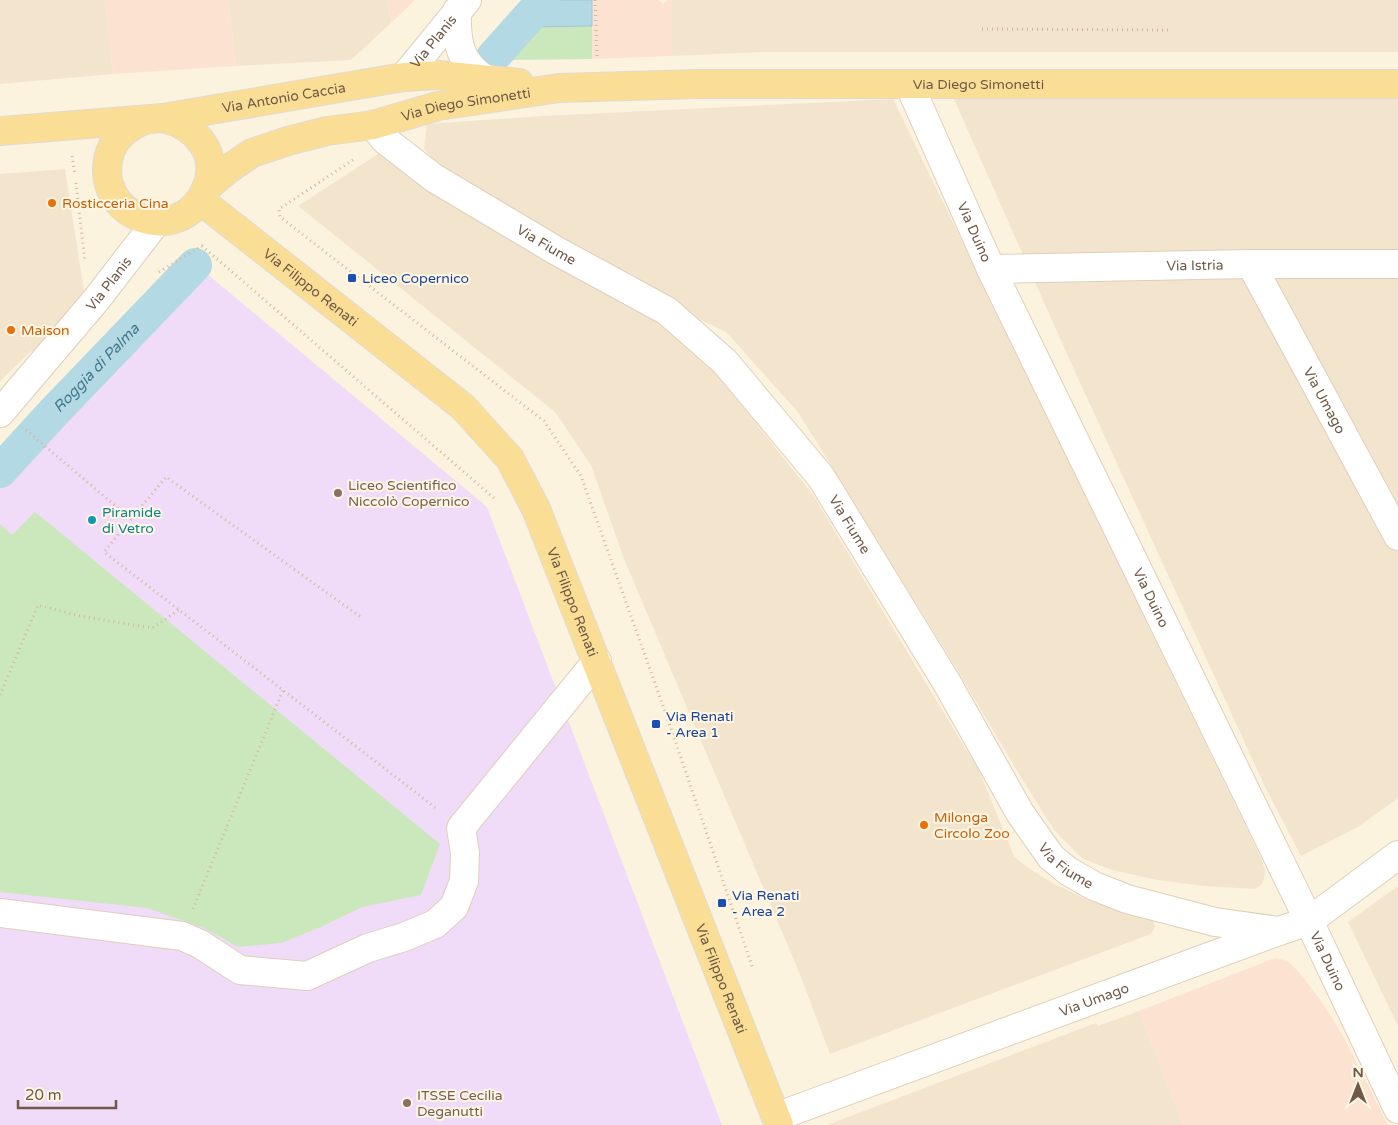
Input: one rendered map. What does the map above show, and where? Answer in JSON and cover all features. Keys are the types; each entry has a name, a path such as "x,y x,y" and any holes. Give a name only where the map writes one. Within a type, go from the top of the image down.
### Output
{"main road":[{"name":"Via Diego Simonetti","path":"404,77 439,75 559,88"},
{"name":"Via Antonio Caccia","path":"0,131 156,119 177,122 189,129 199,139 207,153 210,177 203,194 192,209 182,216 169,220 157,221 135,216 122,206 112,193 106,172 112,146 122,133 134,124 156,119 404,77"},
{"name":"Via Planis","path":"203,194 227,170 252,153 288,141 327,132 361,117 394,92 404,77"},
{"name":"Via Diego Simonetti","path":"379,132 438,106 559,88 698,84 1398,84"},
{"name":"Via Planis","path":"327,132 379,132"},
{"name":"Via Filippo Renati","path":"203,194 463,406 510,459 536,509 777,1121"}],"street":[{"name":"Via Planis","path":"404,77 462,6"},
{"path":"462,6 456,28 458,46 467,63 487,80"},
{"name":"Via Duino","path":"909,84 991,269 1309,921 1398,1109"},
{"name":"Via Fiume","path":"379,132 434,178 555,250 668,311 725,362 821,477 947,683 1020,813 1051,857 1068,871 1094,886 1126,899 1215,922 1279,931"},
{"name":"Via Planis","path":"10,420 96,300 157,221"},
{"name":"Via Istria","path":"991,269 1251,264 1398,264"},
{"name":"Via Umago","path":"1251,264 1398,536"},
{"path":"0,913 182,936 200,944 240,970 306,976 368,948 404,937 435,924 454,907 464,881 465,853 461,828 596,662"},
{"name":"Via Umago","path":"777,1121 1309,921 1398,855"}],"path":[{"path":"595,0 597,62"},
{"path":"982,29 1168,30"},
{"path":"287,222 280,217 279,209 379,132"},
{"path":"63,156 72,156 86,265"},
{"path":"154,274 202,246 500,503"},
{"path":"10,420 43,444 131,519"},
{"path":"362,618 166,477 104,552 461,828"},
{"path":"0,695 38,605 80,616 152,628 179,610"},
{"path":"182,936 283,690"}],"shaded area":[{"path":"0,0 105,0 113,74 0,84"},
{"path":"105,0 228,0 236,66 113,74"},
{"path":"228,0 387,0 391,23 351,60 236,66"},
{"path":"387,0 415,0 391,23"},
{"path":"592,0 659,0 663,4 667,0 672,0 672,56 592,59"},
{"path":"672,0 1398,0 1398,52 765,52 672,56"},
{"path":"953,97 1398,98 1398,798 1358,827 1301,856 1265,787 1066,352"},
{"path":"893,99 1261,858 1265,871 1264,879 1261,885 1255,889 1203,886 1157,880 1112,870 1083,859 1054,830 798,412 726,332 597,270 454,182 424,149 427,124 543,116"},
{"path":"381,152 473,218 478,209 674,330 714,371 813,495 965,748 976,763 1014,856 1027,867 1054,884 1080,896 1107,907 1152,919 1155,927 1151,934 830,1054 799,972 624,559 591,465 555,412 298,206"},
{"path":"65,169 84,291 37,349 30,352 0,381 0,174"},
{"path":"200,268 487,507 722,1125 0,1125 0,486 107,371 104,368"},
{"path":"1398,886 1398,1026 1348,922"},
{"path":"1275,958 1288,961 1303,977 1323,1004 1342,1034 1388,1125 1183,1125 1139,1011"},
{"path":"1139,1011 1183,1125 827,1125 1096,1023 1098,1026"}],"green space":[{"path":"592,26 592,59 507,60 534,27"},
{"path":"35,512 440,844 421,895 362,907 321,927 281,943 238,947 204,928 147,908 0,892 0,524 12,535"}],"water":[{"path":"544,0 592,0 592,26 520,27"}],"waterway":[{"name":"Roggia di Palma","path":"493,57 544,0"},
{"name":"Roggia di Palma","path":"0,471 195,265"}],"place":[{"name":"Rosticceria Cina","path":"52,203"},
{"name":"Liceo Copernico","path":"352,278"},
{"name":"Maison","path":"11,330"},
{"name":"Liceo Scientifico Niccolò Copernico","path":"338,493"},
{"name":"Piramide di Vetro","path":"92,520"},
{"name":"Via Renati - Area 1","path":"656,724"},
{"name":"Milonga Circolo Zoo","path":"924,825"},
{"name":"Via Renati - Area 2","path":"722,903"},
{"name":"ITSSE Cecilia Deganutti","path":"407,1103"}]}
